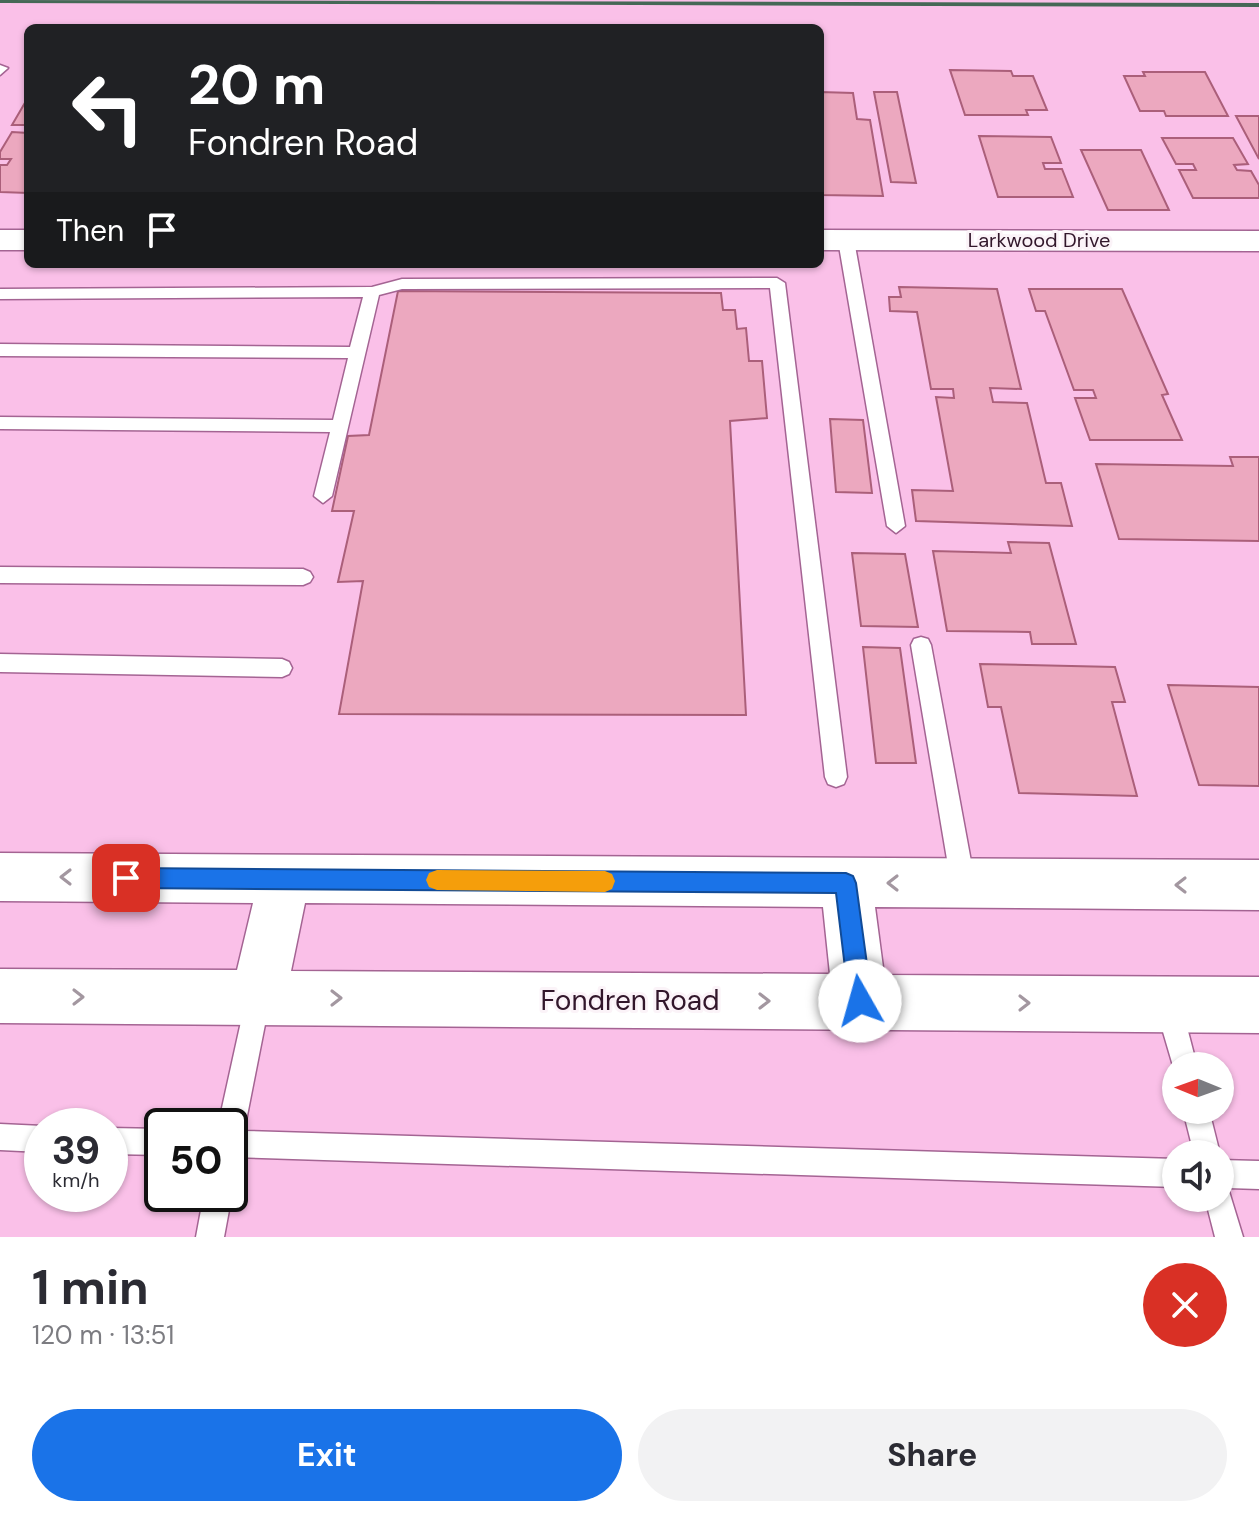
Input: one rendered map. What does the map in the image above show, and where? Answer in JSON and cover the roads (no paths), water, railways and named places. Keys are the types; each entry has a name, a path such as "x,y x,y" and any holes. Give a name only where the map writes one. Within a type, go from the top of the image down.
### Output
{"main road":[{"path":"0,877 1259,885"},
{"path":"258,998 284,879"},
{"path":"846,883 860,1001"},
{"name":"Fondren Road","path":"0,996 1259,1005"}],"street":[{"path":"0,240 24,240"},
{"name":"Larkwood Drive","path":"833,240 1259,241"}],"lane":[{"path":"833,240 896,526"},
{"path":"643,283 644,268"},
{"path":"0,294 372,292 402,284 777,283 836,777"},
{"path":"323,496 372,292"},
{"path":"0,350 357,353"},
{"path":"0,423 340,426"},
{"path":"0,575 303,577"},
{"path":"921,645 963,883"},
{"path":"0,663 282,668"},
{"path":"235,1108 258,998"},
{"path":"1168,1004 1180,1052"},
{"path":"0,1137 24,1138"},
{"path":"248,1145 1162,1173"},
{"path":"1234,1174 1259,1175"},
{"path":"210,1237 215,1212"},
{"path":"1223,1212 1229,1237"}],"waterway":[{"path":"0,1 1259,5"}]}
